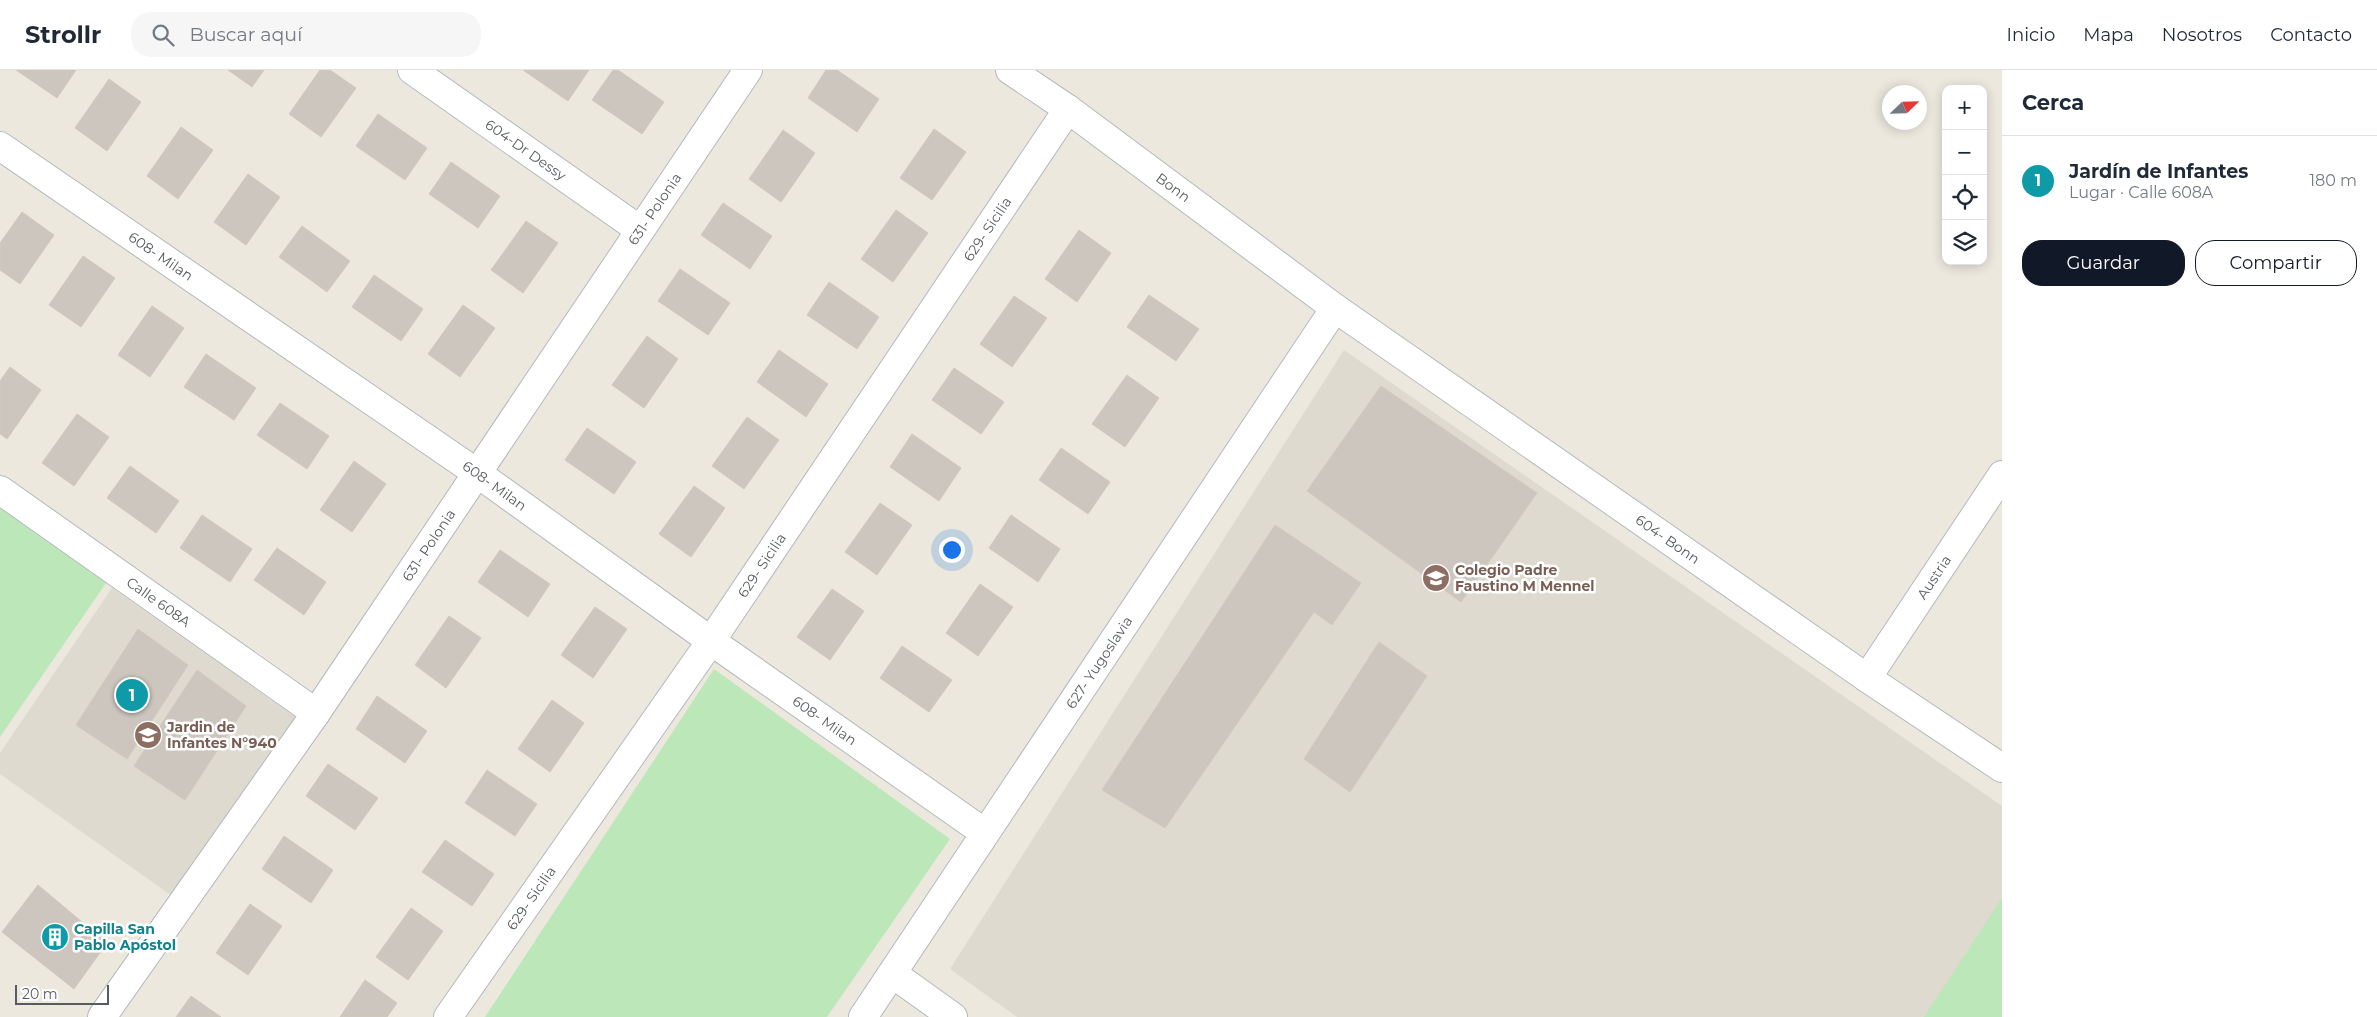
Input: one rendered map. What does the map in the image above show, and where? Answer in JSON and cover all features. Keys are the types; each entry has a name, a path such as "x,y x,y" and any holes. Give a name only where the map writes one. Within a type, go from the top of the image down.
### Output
{"street":[{"name":"604-Dr Dessy","path":"412,70 640,230"},
{"name":"631- Polonia","path":"102,1017 316,713 748,70"},
{"name":"Bonn","path":"1010,70 1068,109 1335,308"},
{"name":"629- Sicilia","path":"448,1017 711,641 1068,109"},
{"name":"608- Milan","path":"0,146 477,473 711,641 985,832"},
{"name":"604- Bonn","path":"1335,308 1867,678 2002,768"},
{"name":"627- Yugoslavia","path":"863,1017 1335,308"},
{"name":"Austria","path":"1867,678 2002,475"},
{"name":"Calle 608A","path":"0,490 316,713"},
{"path":"893,974 953,1017"}],"shaded area":[{"name":"Colegio Padre Faustino M Mennel","path":"1344,350 2002,806 2002,1017 1017,1017 950,969"},
{"name":"Jardin de Infantes N°940","path":"112,588 297,718 172,896 0,774 0,753"}],"green space":[{"path":"0,508 106,583 0,737"},
{"path":"714,669 950,839 827,1017 485,1017"},
{"path":"2002,898 2002,1017 1924,1017"}],"building":[{"path":"16,70 76,70 57,98"},
{"path":"228,70 264,70 252,87"},
{"path":"320,70 330,70 356,88 321,137 289,114"},
{"path":"523,70 589,70 568,101"},
{"path":"613,70 618,70 664,102 642,134 592,100"},
{"path":"826,70 837,70 879,99 857,132 808,98"},
{"path":"109,79 141,102 107,151 75,128"},
{"path":"378,114 427,148 405,180 356,146"},
{"path":"181,127 213,150 178,199 147,176"},
{"path":"934,129 966,152 932,200 900,178"},
{"path":"783,130 815,153 781,202 749,179"},
{"path":"451,162 500,196 478,228 429,194"},
{"path":"248,174 280,197 246,245 214,222"},
{"path":"723,203 772,236 750,269 701,235"},
{"path":"896,210 928,233 893,282 861,259"},
{"path":"22,212 54,235 20,284 0,270 0,243"},
{"path":"526,221 558,243 523,293 491,270"},
{"path":"302,226 350,261 327,292 279,257"},
{"path":"1079,230 1111,253 1077,302 1045,279"},
{"path":"83,256 115,278 81,327 49,305"},
{"path":"680,269 730,303 708,335 658,301"},
{"path":"374,275 423,309 401,341 352,307"},
{"path":"829,282 879,317 857,349 807,315"},
{"path":"1149,295 1199,329 1176,361 1127,327"},
{"path":"1014,296 1047,318 1012,367 980,344"},
{"path":"463,305 495,328 460,377 428,354"},
{"path":"152,306 184,328 150,377 118,355"},
{"path":"647,336 678,359 644,408 612,385"},
{"path":"779,350 828,384 806,417 757,382"},
{"path":"206,354 256,388 234,420 184,387"},
{"path":"10,367 41,390 7,439 0,434 0,381"},
{"path":"954,368 1004,402 981,434 932,400"},
{"path":"1127,375 1159,398 1125,447 1092,424"},
{"path":"1381,386 1537,493 1461,602 1307,491"},
{"path":"280,403 329,436 307,469 257,435"},
{"path":"77,414 109,437 74,486 42,463"},
{"path":"747,417 779,440 744,489 712,466"},
{"path":"587,428 636,462 614,494 565,460"},
{"path":"912,434 961,468 939,501 890,467"},
{"path":"1061,448 1110,482 1088,514 1039,480"},
{"path":"354,461 386,484 352,532 320,510"},
{"path":"130,466 179,501 156,533 107,498"},
{"path":"694,486 725,508 691,557 659,534"},
{"path":"880,503 912,525 877,575 845,552"},
{"path":"202,515 252,549 230,582 180,548"},
{"path":"1011,515 1060,549 1038,582 989,548"},
{"path":"1275,525 1361,583 1332,625 1314,612 1165,828 1102,790"},
{"path":"277,548 326,582 304,615 254,580"},
{"path":"500,550 550,584 528,617 478,582"},
{"path":"980,584 1013,607 978,656 946,633"},
{"path":"832,589 864,611 830,660 797,637"},
{"path":"595,607 627,629 593,678 561,655"},
{"path":"449,616 481,638 446,688 415,665"},
{"path":"138,629 188,665 127,759 76,725"},
{"path":"1379,642 1427,676 1350,792 1304,759"},
{"path":"902,646 952,680 929,712 880,678"},
{"path":"197,670 246,706 185,800 134,766"},
{"path":"377,696 427,731 405,763 356,729"},
{"path":"552,700 584,723 550,772 518,749"},
{"path":"328,764 378,798 355,830 306,796"},
{"path":"487,770 537,804 515,836 465,803"},
{"path":"284,836 333,870 311,903 262,869"},
{"path":"445,840 494,874 472,906 422,872"},
{"name":"Capilla San Pablo Apóstol","path":"38,885 107,943 74,989 2,932"},
{"path":"250,904 282,926 248,975 216,953"},
{"path":"411,908 443,931 408,980 376,957"},
{"path":"365,980 397,1003 387,1017 340,1017"},
{"path":"191,996 221,1017 176,1017"}],"place":[{"name":"Colegio Padre Faustino M Mennel","path":"1436,578"},
{"name":"Jardín de Infantes","path":"132,695"},
{"name":"Jardin de Infantes N°940","path":"148,735"},
{"name":"Capilla San Pablo Apóstol","path":"55,937"}]}
